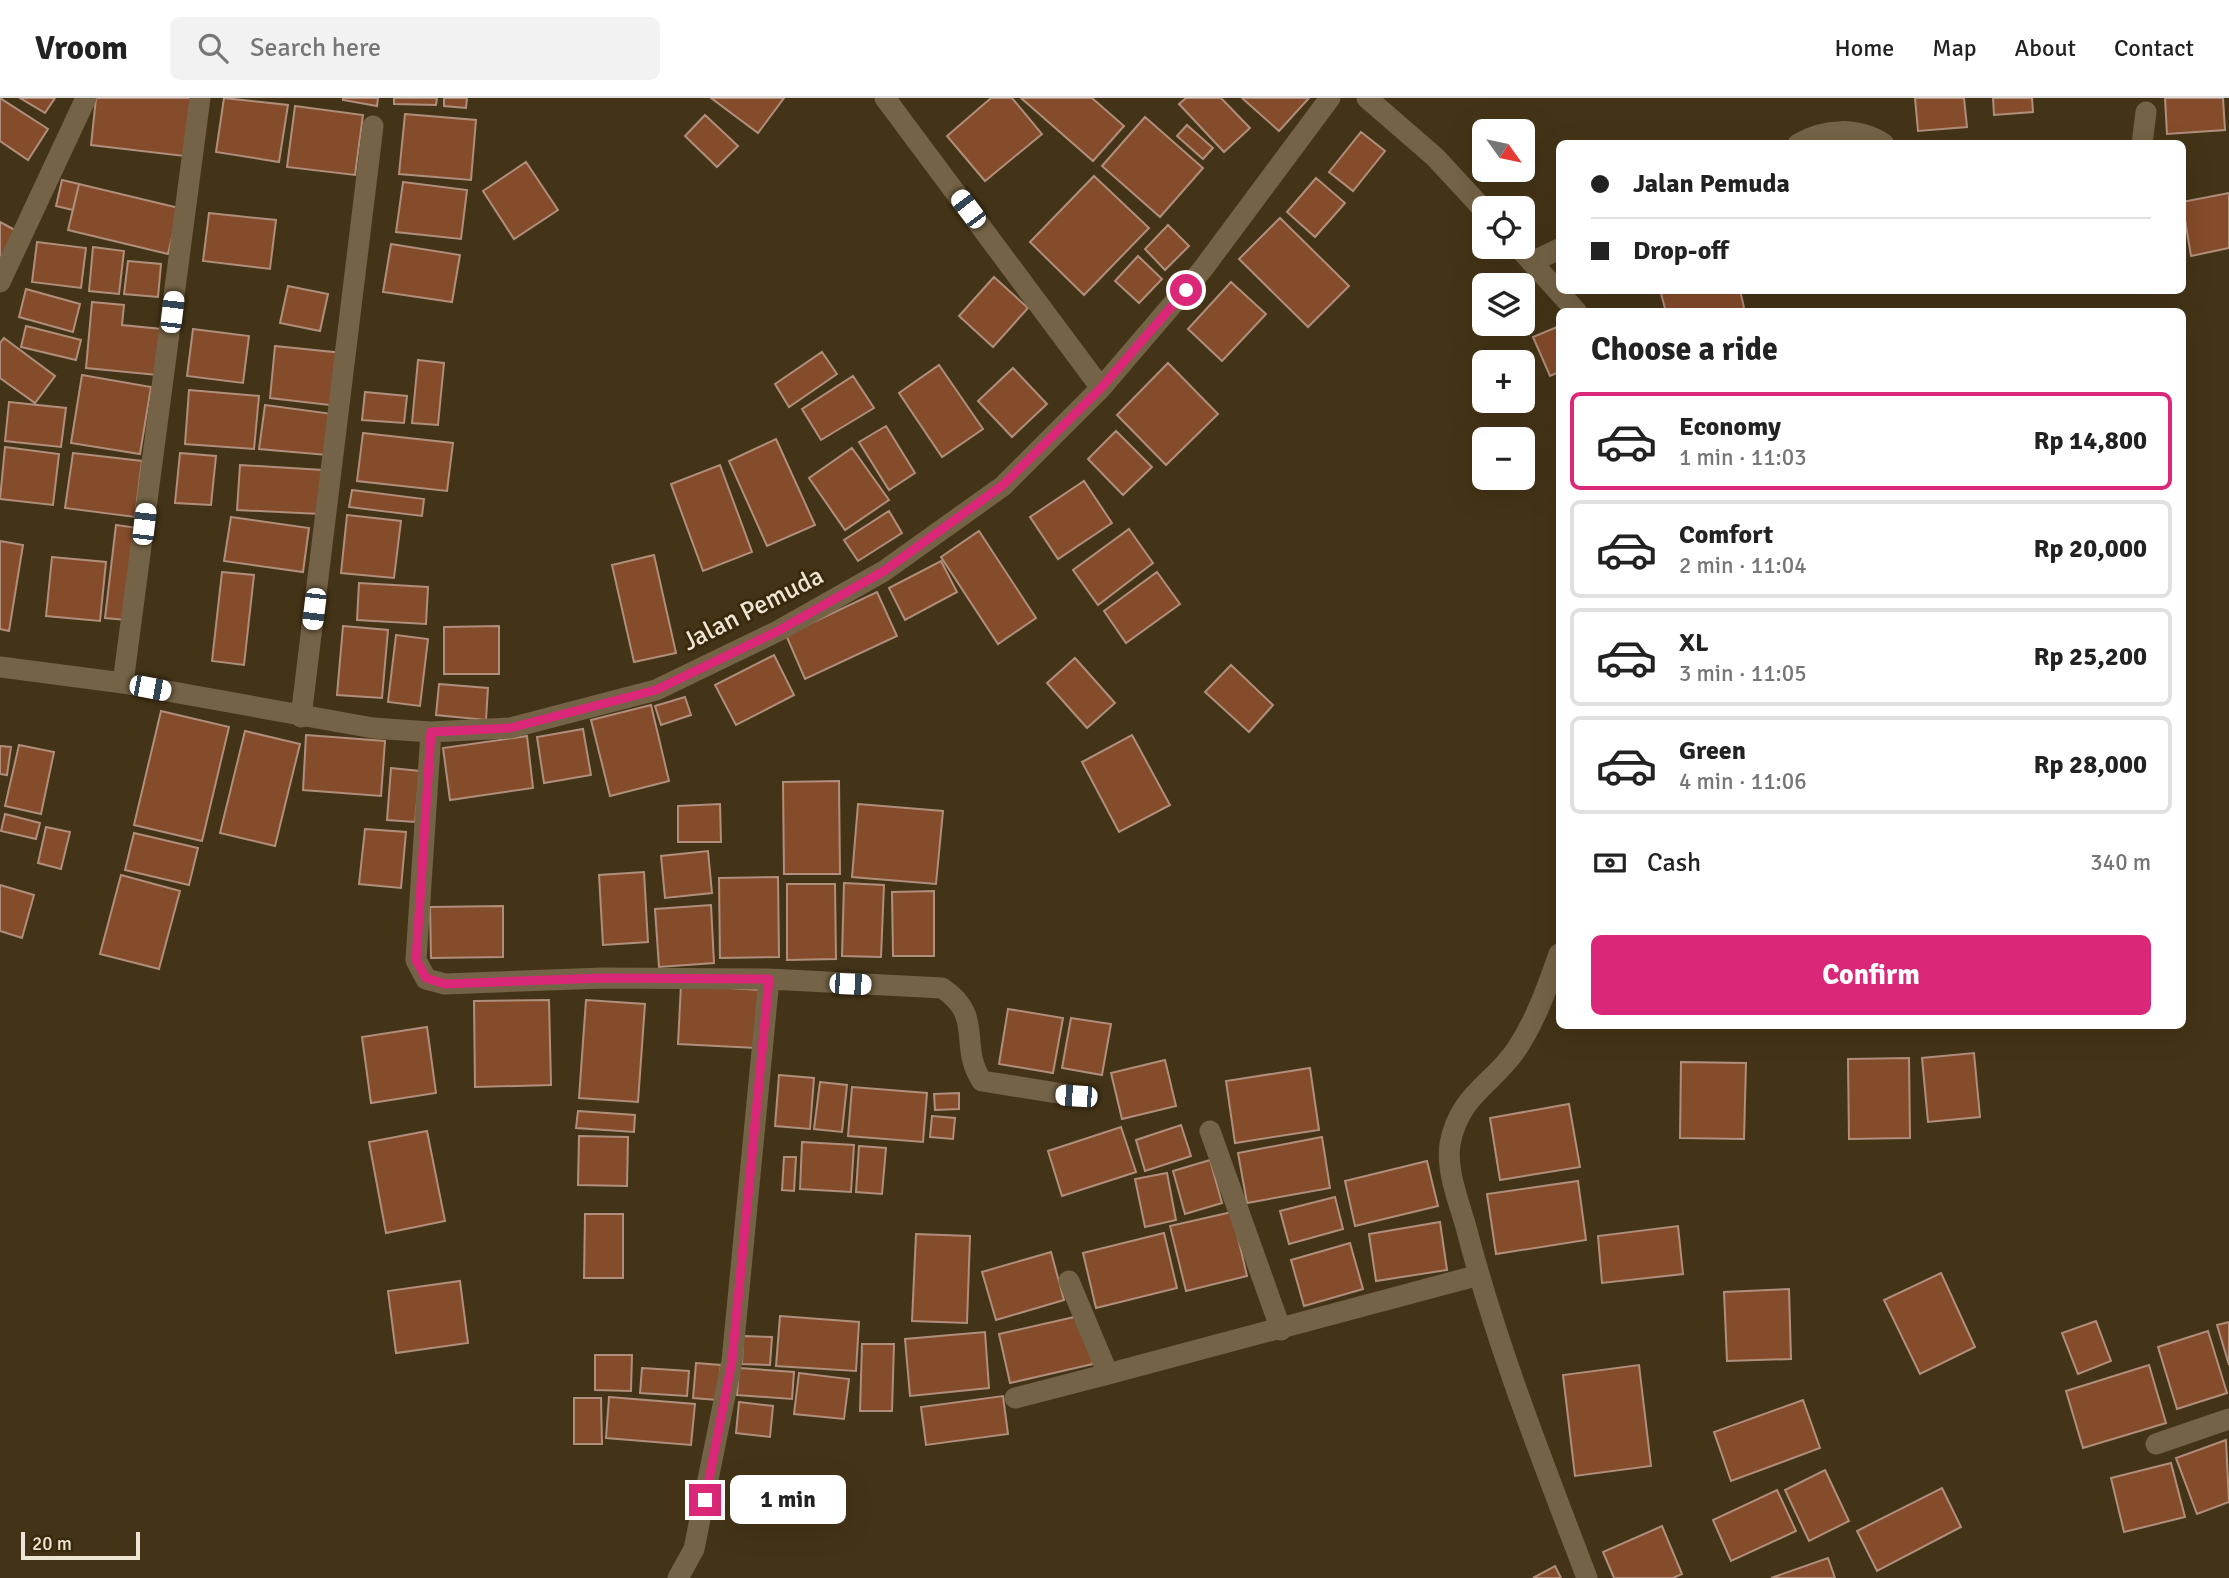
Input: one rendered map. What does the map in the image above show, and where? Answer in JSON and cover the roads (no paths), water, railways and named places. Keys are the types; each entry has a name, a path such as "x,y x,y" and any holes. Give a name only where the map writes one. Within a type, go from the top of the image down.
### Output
{"street":[{"path":"0,282 86,98"},
{"path":"123,683 200,98"},
{"path":"885,98 1101,388"},
{"name":"Jalan Pemuda","path":"0,667 123,683 300,717 373,728 431,732 510,728 656,690 778,631 884,571 1003,485 1101,388 1202,270 1331,98"},
{"path":"1367,98 1435,157 1472,197"},
{"path":"2142,140 2146,112"},
{"path":"300,717 373,126"},
{"path":"1805,140 1816,134 1866,132 1878,140"},
{"path":"1535,253 1556,249"},
{"path":"1529,259 1556,289"},
{"path":"1561,294 1573,308"},
{"path":"431,732 416,960 426,978 445,984 603,978 769,979 942,988 959,999 969,1022 972,1066 982,1082 1076,1096"},
{"path":"1556,963 1538,1014 1514,1053 1471,1096 1450,1144 1450,1165 1479,1275 1518,1396 1587,1578"},
{"path":"678,1578 694,1549 732,1361 769,979"},
{"path":"1210,1131 1281,1330"},
{"path":"1015,1398 1281,1330 1479,1275"},
{"path":"1069,1281 1108,1374"},
{"path":"2156,1444 2229,1419"}]}
